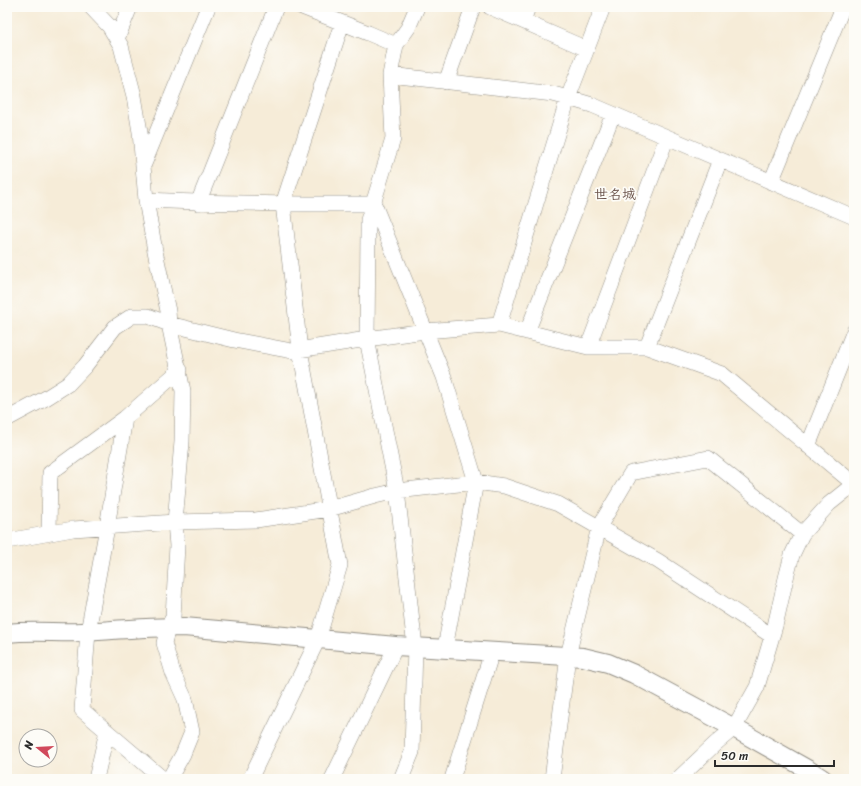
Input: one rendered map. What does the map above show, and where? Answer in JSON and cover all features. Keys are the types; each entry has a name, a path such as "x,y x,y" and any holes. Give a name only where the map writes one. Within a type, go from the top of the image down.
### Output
{"street":[{"path":"91,7 109,26 121,46 134,96 140,132 146,200 183,391 182,442 175,522 178,546 173,617 168,627 164,643 173,672 185,700 192,732 183,754 169,779"},
{"path":"117,39 130,7"},
{"path":"143,166 208,7"},
{"path":"198,203 276,7"},
{"path":"302,7 396,45"},
{"path":"401,779 412,752 415,647 397,491 367,339 368,220 393,139 390,75 396,45 408,28 417,7"},
{"path":"446,82 473,7"},
{"path":"490,7 587,49"},
{"path":"523,21 528,7"},
{"path":"499,325 568,98 603,7"},
{"path":"771,182 843,7"},
{"path":"250,779 318,639 340,566 300,350 283,204 342,23"},
{"path":"390,75 553,94 592,105 854,217"},
{"path":"528,332 613,114"},
{"path":"588,347 667,137"},
{"path":"647,347 720,160"},
{"path":"146,200 198,203 374,204"},
{"path":"374,204 444,377 476,482 445,648"},
{"path":"7,419 68,384 85,366 116,327 132,316 148,316 169,324 234,340 292,351 426,331 499,325 588,347 647,347 722,374 854,484 828,504 802,534 792,555 775,626 757,687 734,728 678,779"},
{"path":"808,446 854,331"},
{"path":"49,533 50,473 125,418 180,370"},
{"path":"125,418 88,632 82,710 163,779"},
{"path":"552,779 568,656 599,527 631,473 708,458 802,534"},
{"path":"7,541 73,529 175,522 256,520 329,509 397,491 476,482 504,486 558,504 658,561 772,636"},
{"path":"7,633 88,632 184,627 396,646 583,657 608,663 634,674 734,728 823,779"},
{"path":"332,779 396,646"},
{"path":"452,779 492,652"},
{"path":"96,779 107,731"}],"district":[{"name":"世名城","path":"615,194"}]}
